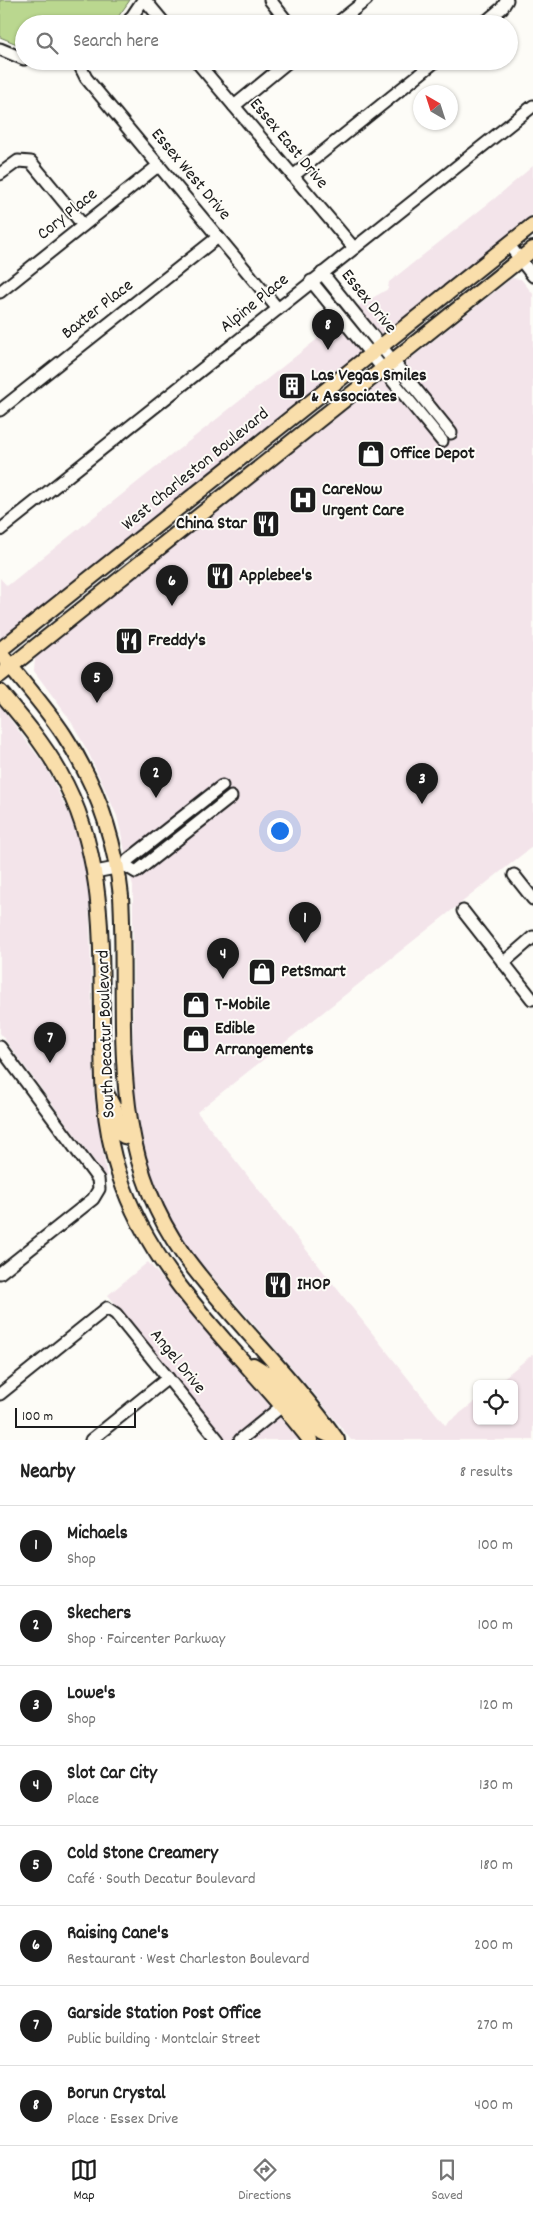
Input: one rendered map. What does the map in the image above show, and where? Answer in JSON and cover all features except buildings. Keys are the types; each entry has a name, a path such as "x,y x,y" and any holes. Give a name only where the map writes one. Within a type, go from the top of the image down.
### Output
{"main road":[{"name":"West Charleston Boulevard","path":"5,671 202,512 533,225"},
{"name":"West Charleston Boulevard","path":"0,652 256,446 533,248"},
{"path":"202,512 201,508 204,500 256,446"},
{"path":"144,559 165,530 175,522 179,515 178,508"},
{"name":"South Decatur Boulevard","path":"0,652 5,671 64,734 78,757 100,807 122,867 125,1099 132,1138 152,1198 174,1240 200,1275 337,1439"},
{"name":"South Decatur Boulevard","path":"0,692 6,704 50,757 67,786 85,832 95,872 100,916 102,1086 107,1130 115,1161 130,1203 142,1229 177,1283 310,1440"},
{"path":"102,1086 115,1110 119,1133 132,1138"},
{"path":"242,1358 266,1373 286,1393 290,1395 299,1392"},
{"path":"282,1406 292,1403 316,1429 337,1439"}],"street":[{"path":"134,15 144,0 157,15"},
{"path":"270,0 282,15"},
{"path":"347,15 366,0"},
{"path":"494,15 502,8 507,0"},
{"path":"2,52 15,56"},
{"name":"Essex West Drive","path":"82,70 86,78 278,309"},
{"name":"Essex East Drive","path":"204,70 354,248"},
{"path":"234,106 278,70"},
{"path":"293,176 425,70"},
{"name":"Alpine Place","path":"0,530 533,106"},
{"path":"0,174 12,164 24,160 36,167 83,225"},
{"name":"Cory Place","path":"0,292 159,165"},
{"name":"Baxter Place","path":"0,410 218,237"},
{"path":"508,245 533,276"},
{"name":"Essex Drive","path":"322,273 382,357"},
{"name":"Essex Drive","path":"311,281 382,357"},
{"path":"382,357 451,433"},
{"path":"382,357 442,441"},
{"path":"122,867 128,860 222,786"},
{"path":"95,872 122,867 136,872 231,797"},
{"path":"514,875 533,899"},
{"path":"463,912 532,1000"},
{"path":"503,962 533,937"},
{"path":"0,1047 98,1179 99,1189 93,1199 0,1274"},
{"name":"Angel Drive","path":"0,1394 107,1308 116,1314 218,1440"},
{"path":"90,1440 168,1378"},
{"path":"240,1440 282,1406"}],"shaded area":[{"path":"533,166 533,214 0,639 0,578 7,586 360,305 388,289 389,282"},
{"path":"512,278 521,279 533,294 533,846 197,1112 445,1425 473,1403 473,1425 518,1425 518,1380 501,1380 533,1354 533,1440 351,1440 312,1391 185,1245 158,1199 145,1152 133,1084 133,886 117,816 89,754 71,721 34,671 35,657"},
{"path":"0,706 46,767 75,826 89,888 94,1095 107,1178 0,1033"},
{"path":"148,1262 299,1440 225,1440 108,1295"}],"green space":[{"path":"0,0 130,0 119,15 15,15 15,43 0,37"}],"place":[{"name":"Borun Crystal","path":"328,350"},
{"name":"Las Vegas Smiles & Associates","path":"292,386"},
{"name":"Office Depot","path":"371,454"},
{"name":"CareNow Urgent Care","path":"303,500"},
{"name":"China Star","path":"266,524"},
{"name":"Applebee's","path":"220,576"},
{"name":"Raising Cane's","path":"172,606"},
{"name":"Freddy's","path":"129,641"},
{"name":"Cold Stone Creamery","path":"97,703"},
{"name":"Skechers","path":"156,798"},
{"name":"Lowe's","path":"422,804"},
{"name":"Michaels","path":"305,943"},
{"name":"PetSmart","path":"262,972"},
{"name":"Slot Car City","path":"223,979"},
{"name":"T-Mobile","path":"196,1005"},
{"name":"Edible Arrangements","path":"196,1039"},
{"name":"Garside Station Post Office","path":"50,1063"},
{"name":"IHOP","path":"278,1285"}]}
